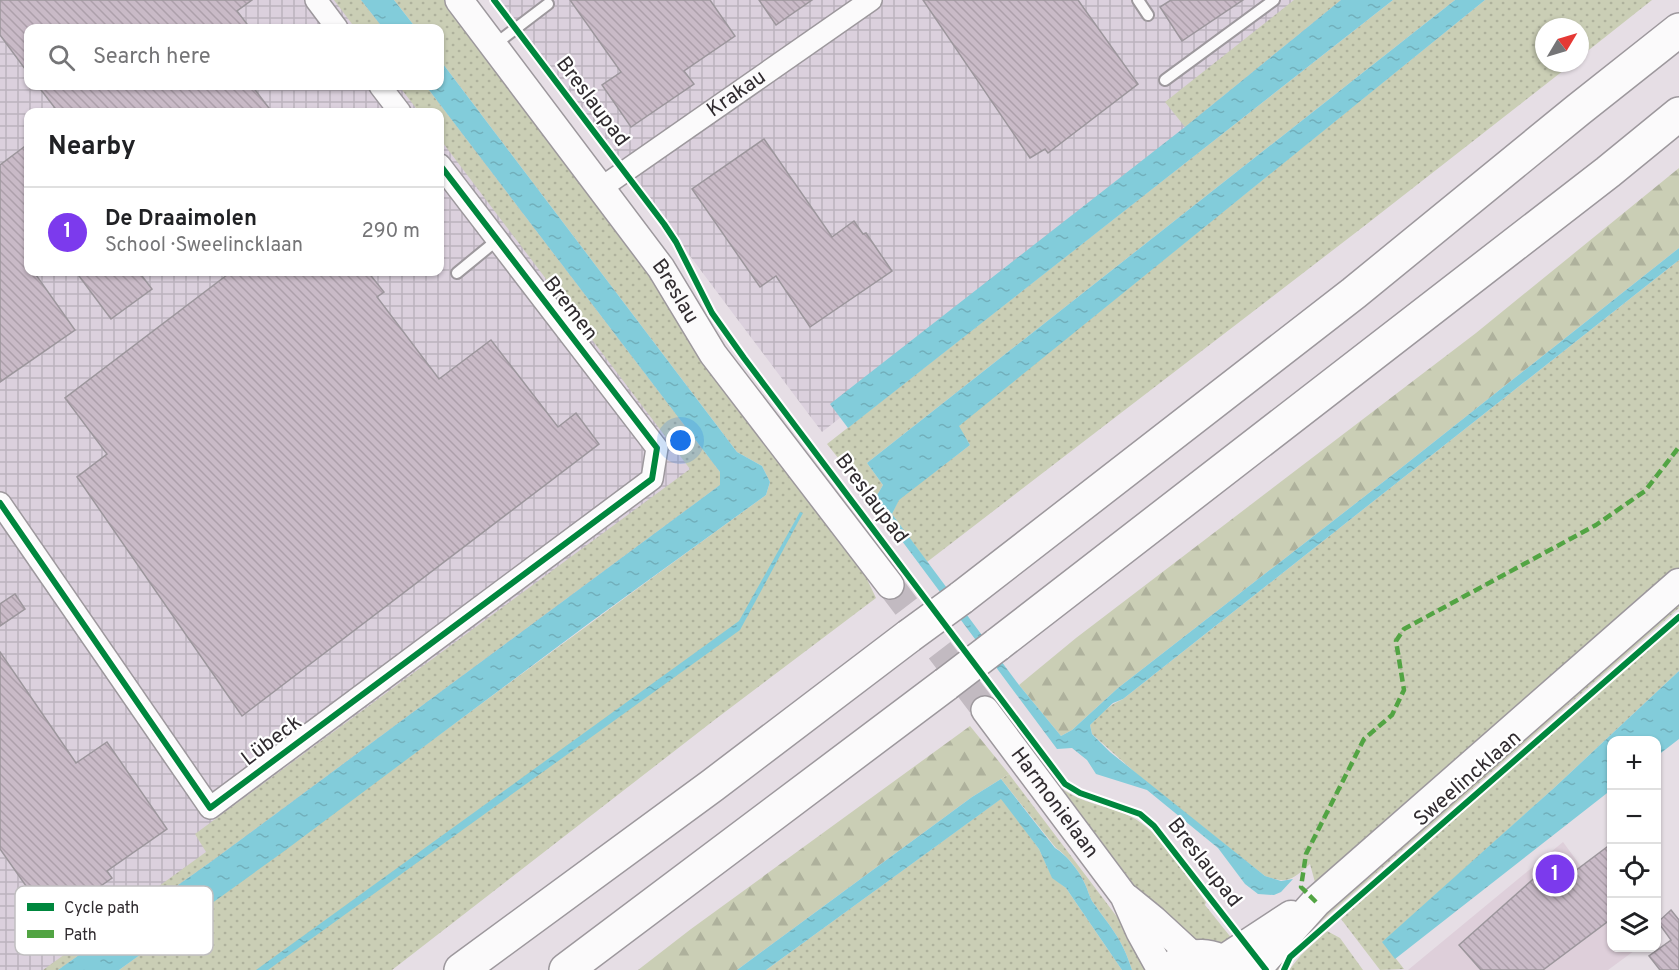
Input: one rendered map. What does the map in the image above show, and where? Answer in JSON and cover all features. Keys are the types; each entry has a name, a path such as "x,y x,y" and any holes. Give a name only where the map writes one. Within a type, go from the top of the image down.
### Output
{"highway":[{"path":"461,970 713,785 961,598 1354,293 1679,30"},
{"path":"566,970 998,645 1679,114"}],"main road":[{"name":"Sweelincklaan","path":"1255,970 1316,902 1679,584"},
{"name":"Sweelincklaan","path":"1229,965 1275,925 1316,902"},
{"path":"1180,963 1208,955 1229,965"}],"street":[{"path":"316,0 334,24"},
{"name":"Breslau","path":"459,0 673,285 712,354 890,585"},
{"name":"Krakau","path":"601,188 871,0"},
{"path":"383,90 397,108"},
{"name":"Bremen","path":"444,170 657,448 652,479"},
{"name":"Lübeck","path":"0,503 210,808 652,479"},
{"name":"Harmonielaan","path":"984,710 1124,896 1161,970"},
{"name":"Harmonielaan","path":"1124,896 1154,920 1180,963"}],"lane":[{"path":"1138,0 1148,15"},
{"path":"1164,80 1275,0"},
{"path":"494,46 548,4"},
{"path":"457,273 496,241"}],"shaded area":[{"path":"0,0 378,0 396,24 24,24 24,90 443,90 744,487 196,886 15,886 15,955 102,955 81,970 0,970"},
{"path":"498,0 1368,0 1197,138 822,432"},
{"path":"1563,842 1607,902 1607,952 1633,952 1608,970 1408,970"}],"green space":[{"path":"334,0 361,0 380,24 352,24"},
{"path":"394,0 444,0 663,286 699,353 778,462 864,573 876,598 392,970 119,970 140,955 213,955 213,902 766,495 770,482 762,466 737,452 444,65 444,24 413,24"},
{"path":"1294,0 1341,0 1185,127 1165,102"},
{"path":"1393,0 1455,0 867,463 883,485 873,502 827,444"},
{"path":"1485,0 1652,0 1589,50 1589,18 1535,18 1535,72 1561,72 927,562 892,514 899,499 970,445 958,426"},
{"path":"402,90 429,90 443,108 416,108"},
{"path":"444,110 720,472 720,485 212,861 177,886 159,886 206,852 195,834 690,469 444,144"},
{"path":"1679,168 1679,248 1118,688 1072,730 1061,736 1019,685 1076,638 1476,333"},
{"path":"1679,260 1679,569 1316,886 1310,864 1289,879 1279,880 1265,876 1148,784 1092,734 1090,725 1105,710 1123,699"},
{"path":"1679,598 1679,608 1325,918 1285,956 1278,970 1263,970 1279,953"},
{"path":"1679,622 1679,671 1554,788 1383,942 1404,969 1380,970 1341,919"},
{"path":"970,726 1009,774 972,797 737,970 638,970 691,929"},
{"path":"1009,774 1133,938 1146,970 1132,970 1120,941 1092,901 1077,869 1056,848 1001,779"},
{"path":"1061,788 1077,798 1130,816 1152,832 1172,854 1206,902 1205,905 1237,945 1227,947 1189,937 1147,902"},
{"path":"1002,798 1039,849 1052,877 1066,888 1122,970 766,970"},
{"path":"1327,931 1340,938 1363,970 1289,970 1301,955"},
{"path":"64,955 79,955 58,970 43,970"}],"water":[{"path":"361,0 394,0 413,24 380,24"},
{"path":"1341,0 1393,0 848,428 830,404 1185,127"},
{"path":"1455,0 1485,0 959,426 970,445 899,500 892,514 1019,685 1061,736 1072,730 1118,688 1679,248 1679,260 1123,699 1113,703 1090,725 1092,734 1110,752 1265,876 1281,881 1293,879 1281,892 1274,895 1258,894 1245,884 1218,848 1147,790 1096,774 1087,760 1072,748 1057,749 873,502 883,485 867,463"},
{"path":"444,65 737,452 762,466 770,482 766,495 213,902 213,886 177,886 720,485 720,472 429,90 444,90"},
{"path":"800,512 803,513 740,630 268,970 256,970 739,621"},
{"path":"1679,671 1679,739 1661,753 1661,736 1610,736"},
{"path":"1607,738 1607,793 1395,959 1382,942"},
{"path":"1001,779 1055,848 1064,855 1083,879 1092,901 1120,941 1132,970 1122,970 1066,888 1052,878 1039,849 1001,799 766,970 737,970 972,797"},
{"path":"79,955 140,955 119,970 58,970"}],"building":[{"path":"0,0 252,0 237,11 247,24 24,24 24,68 0,35"},
{"path":"570,0 710,0 735,36 684,71 694,84 631,127 602,85 621,72"},
{"path":"759,0 812,0 776,25"},
{"path":"923,0 1078,0 1138,84 1048,153 1045,149 1030,158"},
{"path":"1171,0 1243,0 1182,41 1160,7"},
{"path":"41,90 255,90 269,108 55,108"},
{"path":"764,139 832,237 854,221 863,234 866,233 892,271 810,327 776,276 760,287 692,189"},
{"path":"24,147 24,276 37,276 75,330 0,382 0,165"},
{"path":"79,276 142,276 152,289 111,319"},
{"path":"226,276 371,276 384,292 377,297 439,379 491,340 558,427 576,413 599,444 242,716 77,477 107,454 65,398"},
{"path":"15,594 25,609 0,626 0,604"},
{"path":"0,652 76,763 107,742 167,829 107,871 112,878 101,886 26,886 0,849"},
{"path":"1607,847 1607,922 1543,970 1481,970 1459,945 1549,865 1563,880"},
{"path":"1671,910 1679,920 1679,970 1660,970 1649,956 1654,952 1661,952 1661,947 1671,940 1661,926 1661,919"}],"tunnel":[{"path":"890,585 985,710"}],"marked path":[{"path":"1316,902 1301,887 1306,854 1364,739 1392,715 1404,690 1396,641 1404,629 1596,525 1645,491 1679,447"}],"cycle path":[{"name":"Breslaupad","path":"494,0 664,224 676,242 712,313 744,358 1065,784 1080,793 1140,814 1154,826 1266,970"},
{"path":"0,503 210,808 652,479 657,448 444,170"},
{"path":"1284,970 1290,957 1679,617"}],"place":[{"name":"De Draaimolen","path":"1555,874"}]}
